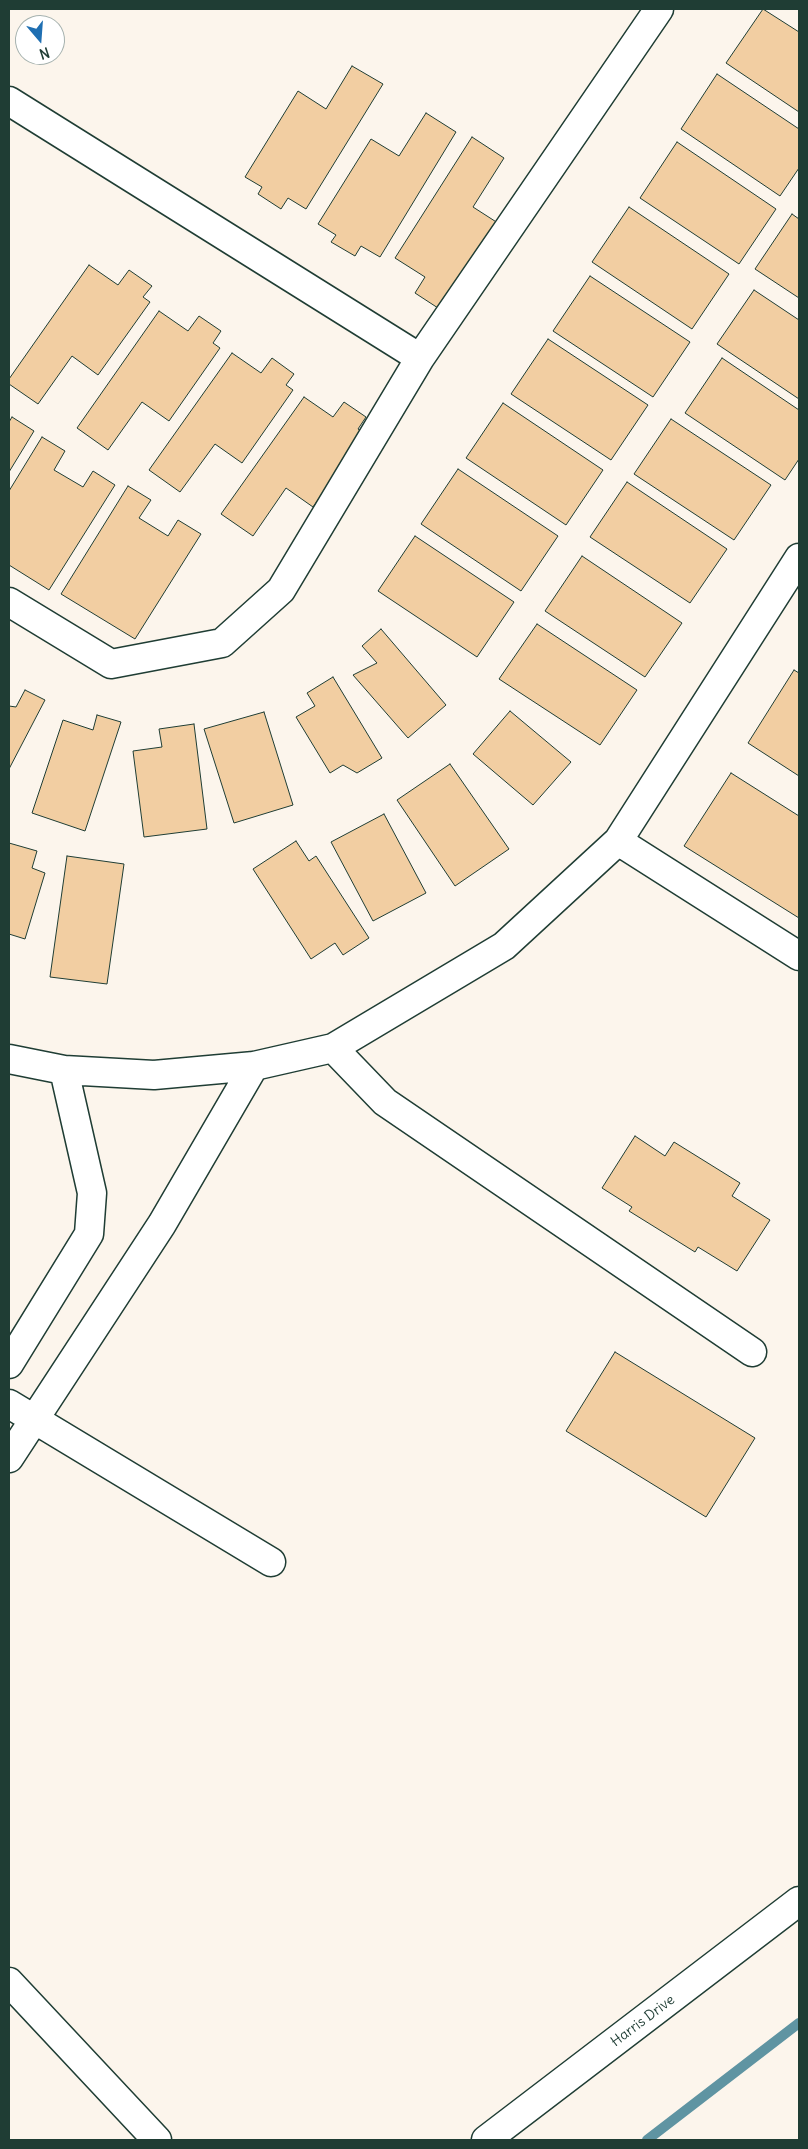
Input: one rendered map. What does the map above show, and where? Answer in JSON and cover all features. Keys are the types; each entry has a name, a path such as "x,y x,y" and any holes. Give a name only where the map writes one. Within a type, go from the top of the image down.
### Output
{"street":[{"path":"9,602 112,664 222,643 281,590 420,358 659,9"},
{"path":"9,100 420,358"},
{"path":"9,1059 64,1070 154,1074 254,1066 334,1048 504,946 618,841 799,558"},
{"path":"618,841 799,956"},
{"path":"334,1048 385,1102 752,1352"},
{"path":"9,1458 162,1224 254,1066"},
{"path":"9,1364 89,1234 92,1193 64,1070"},
{"path":"9,1404 272,1562"},
{"name":"Harris Drive","path":"486,2140 799,1901"},
{"path":"9,1982 156,2140"}],"building":[{"path":"763,9 799,32 799,112 726,63"},
{"path":"352,66 383,84 306,209 288,198 281,209 258,194 262,187 245,177 298,91 326,109"},
{"path":"717,74 799,129 799,168 780,196 681,129"},
{"path":"426,113 456,132 380,257 361,246 355,256 331,242 336,235 318,224 371,139 399,156"},
{"path":"472,137 504,158 473,207 501,225 453,301 446,296 438,308 415,293 425,277 395,258"},
{"path":"677,142 776,209 739,264 640,198"},
{"path":"629,207 729,274 692,329 592,262"},
{"path":"792,214 799,219 799,298 755,269"},
{"path":"89,265 118,285 129,270 152,286 143,297 150,302 98,375 72,356 38,404 9,384 9,379"},
{"path":"590,276 690,342 653,397 553,331"},
{"path":"754,290 799,320 799,399 717,344"},
{"path":"159,311 188,331 199,316 221,331 213,343 220,348 169,421 142,402 108,450 77,428"},
{"path":"548,339 648,405 611,460 511,394"},
{"path":"232,353 261,373 272,358 294,374 286,385 293,390 242,463 215,444 180,492 149,470"},
{"path":"722,358 799,410 799,459 785,480 685,413"},
{"path":"304,397 333,417 344,402 366,417 358,429 365,434 313,507 286,488 253,536 221,514"},
{"path":"503,403 603,470 566,525 466,458"},
{"path":"12,417 34,431 9,472 9,422"},
{"path":"671,419 771,485 734,540 634,474"},
{"path":"42,437 65,451 54,470 83,487 93,471 115,485 49,590 9,565 9,491"},
{"path":"458,469 558,536 521,591 421,524"},
{"path":"627,482 727,549 690,603 590,537"},
{"path":"128,486 151,500 139,518 168,536 178,520 201,534 135,639 61,594"},
{"path":"415,536 514,602 477,657 378,591"},
{"path":"582,556 682,623 645,677 545,611"},
{"path":"537,624 637,690 600,745 499,679"},
{"path":"381,629 446,705 408,738 353,675 377,663 362,646"},
{"path":"794,670 799,673 799,776 748,743"},
{"path":"333,677 382,758 357,773 343,765 330,773 296,717 315,706 307,693"},
{"path":"25,690 45,700 9,769 9,706 16,707"},
{"path":"510,711 571,762 533,805 473,754"},
{"path":"264,712 293,805 234,823 204,729"},
{"path":"97,715 121,722 85,831 32,813 63,720 93,730"},
{"path":"194,724 207,829 144,837 133,751 162,747 159,729"},
{"path":"450,764 509,849 455,886 397,800"},
{"path":"731,773 799,816 799,918 684,846"},
{"path":"384,814 426,893 373,921 331,842"},
{"path":"296,841 309,861 316,856 369,938 343,955 335,943 311,959 253,869"},
{"path":"9,843 37,851 32,868 45,873 25,939 9,934"},
{"path":"67,856 124,864 107,984 50,977"},
{"path":"635,1136 665,1156 674,1142 740,1183 732,1196 770,1220 737,1271 698,1247 695,1252 629,1211 632,1207 602,1188"},
{"path":"615,1352 755,1438 706,1517 566,1431"}],"waterway":[{"path":"647,2140 799,2023"}]}
